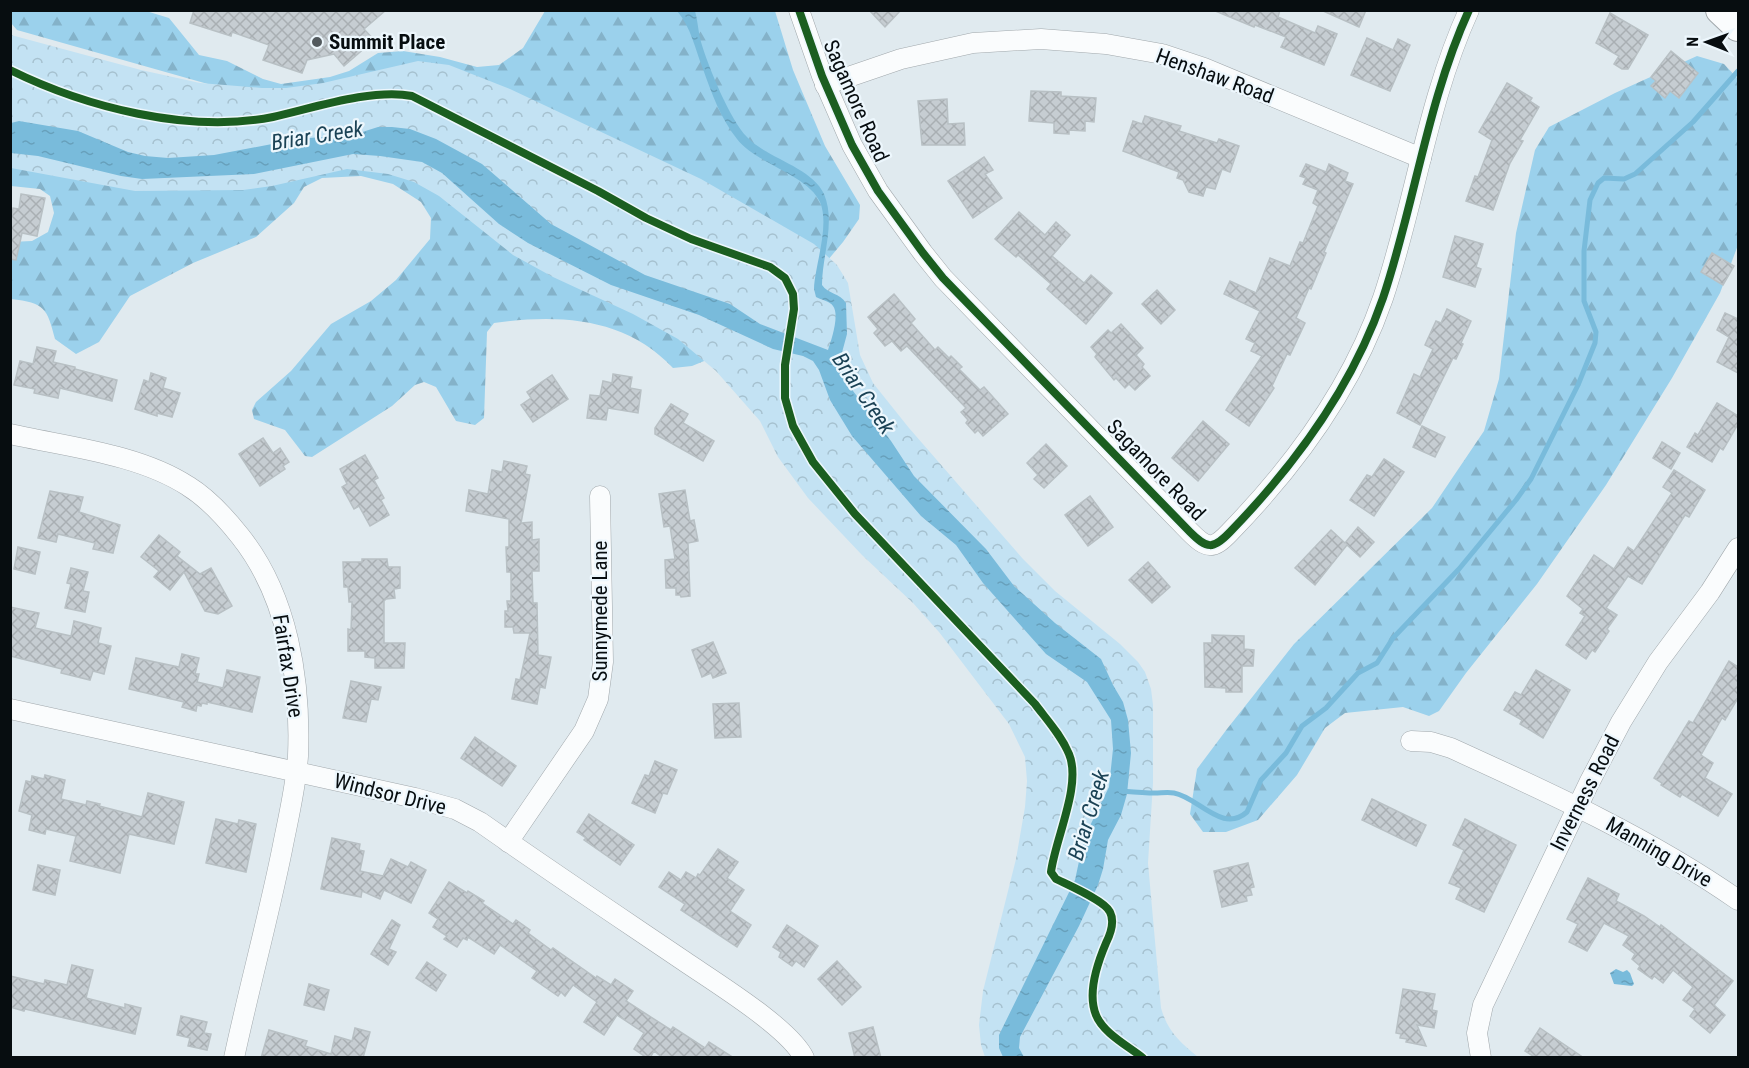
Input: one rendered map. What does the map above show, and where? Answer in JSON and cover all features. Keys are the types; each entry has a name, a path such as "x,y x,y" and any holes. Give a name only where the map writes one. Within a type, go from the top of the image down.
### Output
{"street":[{"name":"Sagamore Road","path":"799,10 838,116 868,174 932,266 1190,532 1201,542 1209,545 1219,544 1285,472 1322,420 1363,345 1382,301 1395,261 1445,69 1469,10"},
{"path":"1720,10 1738,27"},
{"name":"Henshaw Road","path":"825,85 901,59 973,43 1041,39 1106,44 1162,54 1204,68 1421,158"},
{"name":"Fairfax Drive","path":"10,434 114,456 158,471 188,486 226,519 263,570 281,613 296,693 298,736 296,772 272,898 234,1058"},
{"name":"Sunnymede Lane","path":"508,842 584,731 598,699 603,662 600,496"},
{"name":"Inverness Road","path":"1481,1058 1477,1033 1483,1005 1577,807 1637,694 1710,592 1738,548"},
{"name":"Windsor Drive","path":"10,709 442,805 480,822 721,986 786,1036 797,1046 804,1058"},
{"name":"Manning Drive","path":"1412,741 1431,742 1451,748 1577,807 1653,846 1738,900"}],"green space":[{"path":"12,10 146,11 169,18 199,55 227,61 263,79 281,84 330,77 349,71 378,53 403,51 440,57 477,67 499,65 523,48 545,11 775,11 793,70 825,146 860,205 859,219 812,279 748,343 692,366 673,368 654,351 634,338 590,323 543,319 494,323 487,332 484,418 475,425 456,421 436,387 424,382 415,385 392,406 312,457 305,456 285,430 254,419 252,410 256,402 291,371 331,324 371,301 396,280 430,239 431,218 421,202 393,184 361,176 322,178 304,187 294,203 256,237 193,263 130,296 99,342 76,354 55,339 50,320 43,309 38,305 11,299 10,242 32,241 48,232 54,213 50,196 40,189 11,186 11,104 222,88 17,30 11,23"},
{"path":"11,35 141,70 200,83 262,88 286,88 323,83 418,61 449,65 510,89 701,179 814,244 837,265 848,283 860,355 873,383 1023,559 1055,591 1120,644 1145,672 1151,689 1153,705 1153,783 1148,863 1161,1008 1175,1036 1198,1057 985,1057 979,1025 983,991 1016,859 1025,807 1027,781 1025,757 1009,724 939,632 808,498 778,457 760,421 716,371 678,339 633,314 553,277 513,255 439,196 414,182 388,174 347,169 272,186 243,190 135,191 11,168"},
{"path":"1697,56 1724,64 1738,79 1738,245 1720,293 1672,378 1606,485 1537,584 1466,673 1439,711 1429,716 1403,707 1345,713 1325,728 1297,775 1258,820 1226,832 1203,832 1190,814 1197,769 1294,644 1432,508 1484,431 1499,379 1516,233 1535,150 1549,127 1615,93"}],"water":[{"path":"677,11 695,11 700,38 709,65 720,92 740,129 765,151 810,177 824,194 829,227 822,285 846,303 847,334 840,360 850,387 914,476 986,549 1014,586 1055,623 1101,659 1123,702 1128,720 1131,753 1127,794 1121,815 1108,840 1098,885 1079,926 1020,1037 1019,1048 1024,1057 1003,1057 999,1048 999,1035 1075,880 1084,838 1109,787 1113,749 1111,720 1087,682 1046,654 983,583 956,545 921,516 852,436 830,400 819,370 813,361 803,356 773,349 699,315 611,285 528,243 499,224 442,173 422,162 353,154 254,174 142,179 38,156 11,153 11,123 19,121 78,131 128,152 168,158 214,155 298,139 356,134 378,127 410,129 436,139 482,164 551,224 645,275 730,304 760,324 828,350 834,328 835,310 830,303 816,297 814,289 823,233 823,212 820,202 804,184 756,155 737,139 717,105 689,31"},
{"path":"1616,969 1623,972 1627,970 1634,984 1632,986 1614,984 1610,973"}],"building":[{"name":"Summit Place","path":"194,10 386,10 364,29 374,40 344,66 334,54 307,60 302,73 263,60 269,45 232,32 231,36 190,23"},
{"path":"869,10 901,10 885,27"},
{"path":"1213,10 1280,10 1278,17 1315,33 1318,26 1337,34 1324,65 1281,47 1286,37"},
{"path":"1321,10 1366,10 1359,27"},
{"path":"1610,13 1648,35 1628,69 1622,69 1614,64 1619,56 1596,43"},
{"path":"1367,38 1393,50 1398,39 1410,45 1390,91 1351,75"},
{"path":"1671,51 1698,73 1679,98 1670,91 1665,98 1651,86 1656,81 1651,77"},
{"path":"1507,83 1532,98 1530,101 1539,107 1520,140 1523,141 1510,163 1493,210 1466,201 1492,140 1479,132"},
{"path":"1031,91 1061,92 1061,96 1096,98 1094,122 1085,121 1085,131 1069,130 1069,134 1054,133 1054,123 1029,121"},
{"path":"947,99 948,124 964,123 965,145 922,145 918,101"},
{"path":"1145,116 1181,126 1179,131 1217,143 1219,139 1239,146 1230,172 1222,169 1215,189 1206,187 1203,196 1189,192 1183,180 1177,178 1179,172 1123,151 1133,121 1142,124"},
{"path":"984,157 993,170 985,174 1002,198 973,218 948,181"},
{"path":"1306,164 1326,172 1329,164 1348,173 1345,181 1353,184 1311,289 1309,288 1296,318 1305,323 1290,355 1287,354 1272,386 1274,388 1249,426 1226,410 1262,356 1251,351 1255,343 1246,339 1260,311 1224,294 1230,281 1256,293 1270,258 1290,266 1300,242 1303,243 1318,206 1313,203 1318,190 1303,184 1306,178 1300,176"},
{"path":"21,194 45,198 37,236 22,233 16,260 10,259 10,225 13,208 19,209"},
{"path":"1019,212 1045,235 1056,222 1070,235 1052,256 1084,283 1091,275 1112,293 1086,324 1047,289 1051,284 1018,255 1016,257 995,239"},
{"path":"1455,236 1483,244 1476,267 1481,269 1475,287 1443,277"},
{"path":"1712,253 1734,266 1723,285 1701,272"},
{"path":"1157,290 1175,310 1161,324 1142,304"},
{"path":"894,294 915,319 911,323 935,350 938,347 949,358 951,356 962,367 959,369 980,390 984,387 1008,414 983,436 978,430 975,433 966,423 968,420 961,412 966,408 907,346 901,351 892,341 885,346 874,333 878,329 868,317"},
{"path":"1447,309 1471,321 1456,359 1453,358 1420,425 1397,413 1414,374 1420,377 1433,349 1425,345 1436,321 1441,323"},
{"path":"1725,313 1738,319 1738,373 1717,362 1729,337 1717,330"},
{"path":"1121,324 1143,348 1136,355 1150,376 1135,390 1129,384 1125,388 1116,378 1114,380 1095,357 1097,354 1091,347 1108,330 1111,333"},
{"path":"37,347 56,351 53,362 117,380 112,401 60,388 58,398 34,393 35,389 14,385 20,361 33,364"},
{"path":"151,373 166,378 163,388 180,393 172,417 157,413 157,416 135,409 144,380 149,382"},
{"path":"613,374 632,377 630,388 641,390 638,413 608,408 606,420 587,418 590,395 600,396 603,381 612,383"},
{"path":"552,375 568,399 533,422 521,405 531,398 527,392"},
{"path":"1717,403 1738,416 1738,424 1723,450 1720,448 1712,462 1687,447 1695,433 1698,435"},
{"path":"671,404 688,414 683,423 714,441 703,461 655,434 655,428"},
{"path":"1203,421 1229,444 1198,481 1172,458"},
{"path":"1422,426 1445,437 1435,457 1413,447"},
{"path":"263,438 273,453 280,448 289,462 283,466 285,469 260,486 239,454"},
{"path":"1662,442 1680,453 1671,469 1653,458"},
{"path":"1046,444 1067,466 1044,488 1034,479 1038,475 1027,463"},
{"path":"365,455 378,478 374,480 384,498 381,500 389,515 370,526 359,506 354,509 342,487 347,484 340,469"},
{"path":"1384,459 1404,472 1374,516 1350,500 1367,475 1372,477"},
{"path":"504,461 527,466 525,474 530,475 521,523 532,522 532,540 539,539 539,571 532,571 533,603 537,603 538,655 551,657 545,688 540,687 537,704 512,699 516,679 520,680 530,633 514,633 513,627 505,627 507,601 511,601 511,572 507,572 506,547 509,547 509,519 466,511 469,490 488,494 492,470 502,472"},
{"path":"1674,470 1705,490 1689,517 1685,515 1642,584 1628,576 1606,608 1617,615 1607,629 1609,631 1595,652 1592,650 1586,659 1566,645 1585,616 1580,613 1583,609 1567,596 1594,555 1614,569 1628,547 1634,551 1672,493 1663,487"},
{"path":"685,490 690,521 694,520 698,541 688,543 690,596 681,597 676,595 676,588 666,588 665,560 675,559 670,526 664,527 659,494"},
{"path":"50,491 83,497 79,512 120,525 113,553 93,549 95,543 58,534 56,542 38,538"},
{"path":"1090,496 1113,527 1088,546 1065,515"},
{"path":"1358,527 1374,542 1360,557 1347,545 1315,585 1295,568 1331,530 1345,543"},
{"path":"159,535 180,552 177,556 200,574 211,568 232,606 218,614 205,611 184,572 170,590 154,577 159,571 141,557"},
{"path":"18,547 40,552 35,574 14,569"},
{"path":"362,559 387,559 388,567 400,567 400,588 394,589 395,598 384,601 384,643 405,643 404,668 375,668 375,658 365,657 365,651 348,651 352,602 349,602 348,587 344,587 343,562 362,562"},
{"path":"1148,562 1170,587 1152,603 1129,580"},
{"path":"71,568 88,572 83,591 89,592 85,612 65,608 71,584 67,583"},
{"path":"10,607 39,613 35,628 71,636 74,621 101,628 98,643 111,646 104,674 93,671 90,680 61,673 62,669 10,656"},
{"path":"1212,635 1244,636 1244,649 1254,650 1253,666 1242,666 1242,692 1226,692 1226,688 1205,687 1204,643 1212,643"},
{"path":"713,642 726,673 713,678 711,673 702,677 692,650"},
{"path":"182,654 199,658 195,674 199,674 197,682 223,688 227,670 260,677 252,712 207,702 207,704 202,703 201,706 197,705 196,711 182,707 184,702 129,689 136,658 179,667"},
{"path":"1729,661 1738,667 1738,698 1725,720 1722,718 1701,755 1713,763 1705,778 1732,794 1718,816 1682,794 1680,797 1654,778 1689,721 1693,723"},
{"path":"1536,670 1570,690 1543,738 1520,724 1522,720 1504,710 1515,692 1521,695"},
{"path":"351,681 381,687 378,700 371,699 366,722 343,718"},
{"path":"739,703 741,737 715,738 713,704"},
{"path":"475,737 516,766 502,786 461,758"},
{"path":"655,761 677,770 667,794 663,793 655,813 632,803 645,775 649,776"},
{"path":"45,775 65,780 61,799 86,805 87,801 142,817 148,793 184,802 174,844 129,834 120,873 70,861 76,836 46,829 45,834 29,830 32,815 19,811 26,781 31,782 32,776 44,779"},
{"path":"1372,799 1426,825 1416,846 1362,820"},
{"path":"589,814 634,845 620,865 584,840 586,838 577,832"},
{"path":"216,819 238,824 239,820 256,824 246,872 206,863"},
{"path":"1465,819 1516,845 1484,912 1456,899 1461,888 1449,883 1464,850 1453,845"},
{"path":"332,838 360,844 359,850 364,851 360,871 383,876 391,859 408,867 411,862 426,870 411,903 384,890 380,899 362,891 361,897 321,889"},
{"path":"718,849 738,862 727,878 744,890 730,911 751,925 737,947 681,910 685,904 659,887 669,872 681,880 686,872 696,878"},
{"path":"1248,863 1254,887 1250,888 1252,895 1246,896 1247,901 1222,907 1214,871"},
{"path":"38,865 60,870 55,895 33,890"},
{"path":"1588,878 1619,894 1616,901 1660,927 1661,925 1733,981 1714,1005 1725,1015 1710,1033 1690,1016 1695,1009 1683,1000 1693,987 1673,970 1663,983 1654,976 1652,979 1638,969 1640,966 1632,959 1635,954 1623,945 1629,936 1604,923 1587,951 1569,942 1578,924 1567,919"},
{"path":"449,882 484,901 482,903 513,924 516,920 530,930 528,933 551,950 553,948 596,978 597,976 611,985 615,979 633,991 626,1001 671,1030 673,1027 705,1048 709,1042 734,1058 663,1058 654,1051 650,1058 647,1058 634,1049 644,1033 617,1015 604,1035 584,1022 597,1002 573,985 565,996 561,992 558,996 532,978 537,971 500,945 494,954 468,937 467,940 463,938 457,947 444,939 447,936 433,927 438,919 429,913"},
{"path":"392,920 400,925 389,949 396,952 388,965 371,954"},
{"path":"787,925 818,946 804,967 796,961 792,966 779,957 781,952 773,947"},
{"path":"837,961 861,987 842,1005 818,979"},
{"path":"427,962 446,975 436,991 416,978"},
{"path":"72,965 93,970 86,998 125,1008 125,1004 141,1008 135,1034 10,1007 10,976 44,984 45,980 67,985"},
{"path":"309,984 329,990 324,1010 304,1005"},
{"path":"1403,989 1435,994 1432,1010 1437,1011 1434,1028 1417,1025 1426,1046 1406,1042 1407,1039 1400,1038 1401,1034 1396,1033"},
{"path":"181,1016 207,1022 204,1033 211,1034 207,1050 188,1046 190,1038 177,1035"},
{"path":"873,1027 881,1058 855,1058 849,1033"},
{"path":"355,1028 370,1032 363,1058 261,1058 269,1030 307,1041 305,1046 331,1054 335,1036 352,1041"},
{"path":"1540,1028 1584,1058 1536,1058 1525,1051"}],"waterway":[{"path":"1121,791 1174,793 1219,817 1238,818 1247,812 1261,780 1286,753 1302,726 1326,708 1358,673 1377,663 1393,638 1459,569 1531,479 1578,385 1595,343 1596,332 1584,301 1584,251 1590,200 1598,183 1604,178 1624,179 1635,174 1693,122 1738,71"}],"cycle path":[{"path":"799,10 822,76 852,145 878,191 923,253 943,278 1190,532 1201,542 1210,545 1224,538 1277,480 1319,424 1355,363 1383,298 1442,80 1469,10"},
{"path":"10,70 104,106 138,114 207,122 273,117 361,97 396,94 412,96 646,218 691,239 770,267 785,278 793,294 794,309 785,365 785,398 793,426 813,462 855,514 1035,704 1066,747 1072,767 1072,781 1051,872 1056,879 1094,898 1110,912 1111,928 1094,979 1093,1006 1104,1028 1143,1058"}],"place":[{"name":"Summit Place","path":"317,42"}],"water label":[{"name":"Briar Creek","path":"317,135"},
{"name":"Briar Creek","path":"864,393"},
{"name":"Briar Creek","path":"1088,815"}]}
